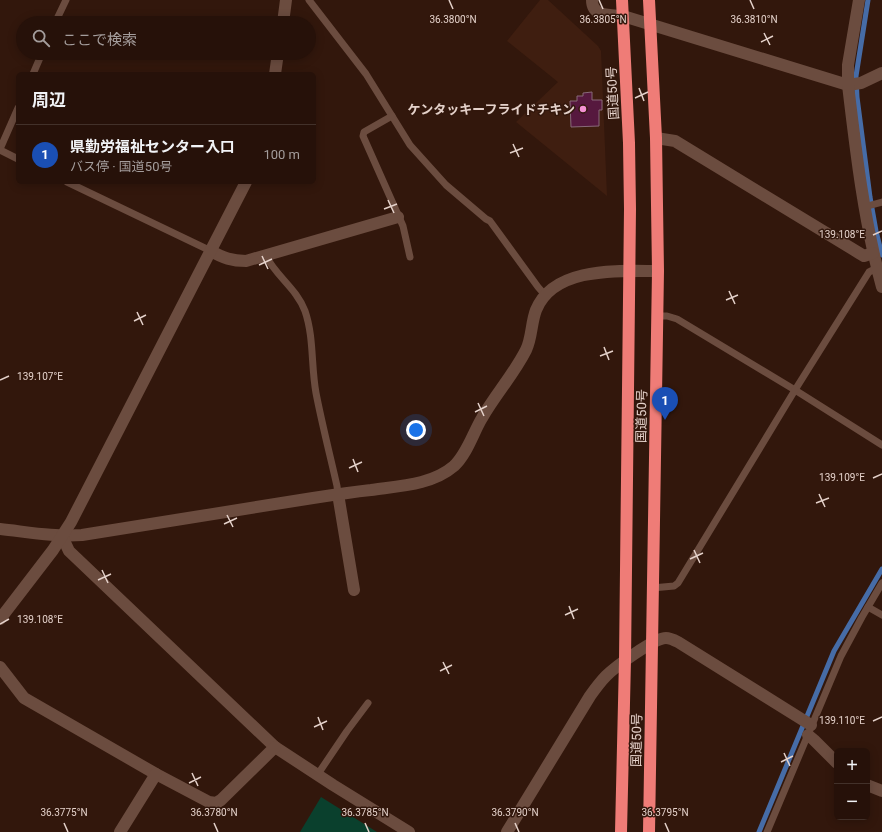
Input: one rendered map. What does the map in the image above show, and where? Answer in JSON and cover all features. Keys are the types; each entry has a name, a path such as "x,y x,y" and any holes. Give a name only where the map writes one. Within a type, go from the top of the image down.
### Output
{"highway":[{"name":"国道50号","path":"621,832 625,660 630,271 629,150 622,0"},
{"name":"国道50号","path":"649,0 656,138 658,271 649,832"}],"street":[{"path":"284,16 286,0"},
{"path":"592,0 595,11 623,16 651,26 848,86 861,83 882,73"},
{"path":"859,0 848,66 848,86 864,207 882,288"},
{"path":"275,72 277,60"},
{"path":"656,138 675,141 864,256 873,253"},
{"path":"0,619 53,550 71,522 245,184"},
{"path":"210,251 231,260 246,261 398,216"},
{"path":"0,529 62,536 82,535 432,479 445,473 456,464 464,453 491,403 522,358 527,348 536,312 545,295 554,287 568,280 609,271 658,271"},
{"path":"338,494 354,590"},
{"path":"62,536 69,551 275,747 409,832"},
{"path":"507,832 590,696 607,675 625,660 652,643 664,638 673,640 810,730 814,740 834,760"},
{"path":"0,667 24,698 202,800 212,803 221,800 275,747"},
{"path":"120,832 156,774"},
{"path":"870,786 882,791"}],"lane":[{"path":"59,16 66,0"},
{"path":"309,0 366,74 410,145 446,185 494,226 545,295"},
{"path":"34,72 39,60"},
{"path":"16,113 0,149 16,157"},
{"path":"392,116 364,132 363,136 403,226 410,257"},
{"path":"71,184 210,251"},
{"path":"864,207 882,202"},
{"path":"266,256 270,264 300,299 305,311 308,324 316,392 338,494"},
{"path":"652,588 674,586 678,583 795,390 869,272 877,268"},
{"path":"657,316 667,316 677,319 795,390 882,445"},
{"path":"767,832 841,656 882,583"},
{"path":"868,607 882,615"},
{"path":"318,774 368,703"}],"shaded area":[{"path":"540,0 548,0 598,46 601,51 607,196 516,122 558,82 507,41"}],"green space":[{"path":"321,797 377,832 300,832"}],"building":[{"path":"592,92 592,100 602,100 602,110 599,110 599,126 571,127 570,101 577,101 577,96 583,96 583,93"}],"waterway":[{"path":"868,0 856,76 857,97 870,197 882,255"},
{"path":"759,832 834,651 882,569"}],"place":[{"name":"ケンタッキーフライドチキン","path":"583,109"},
{"name":"県勤労福祉センター入口","path":"665,420"}]}
